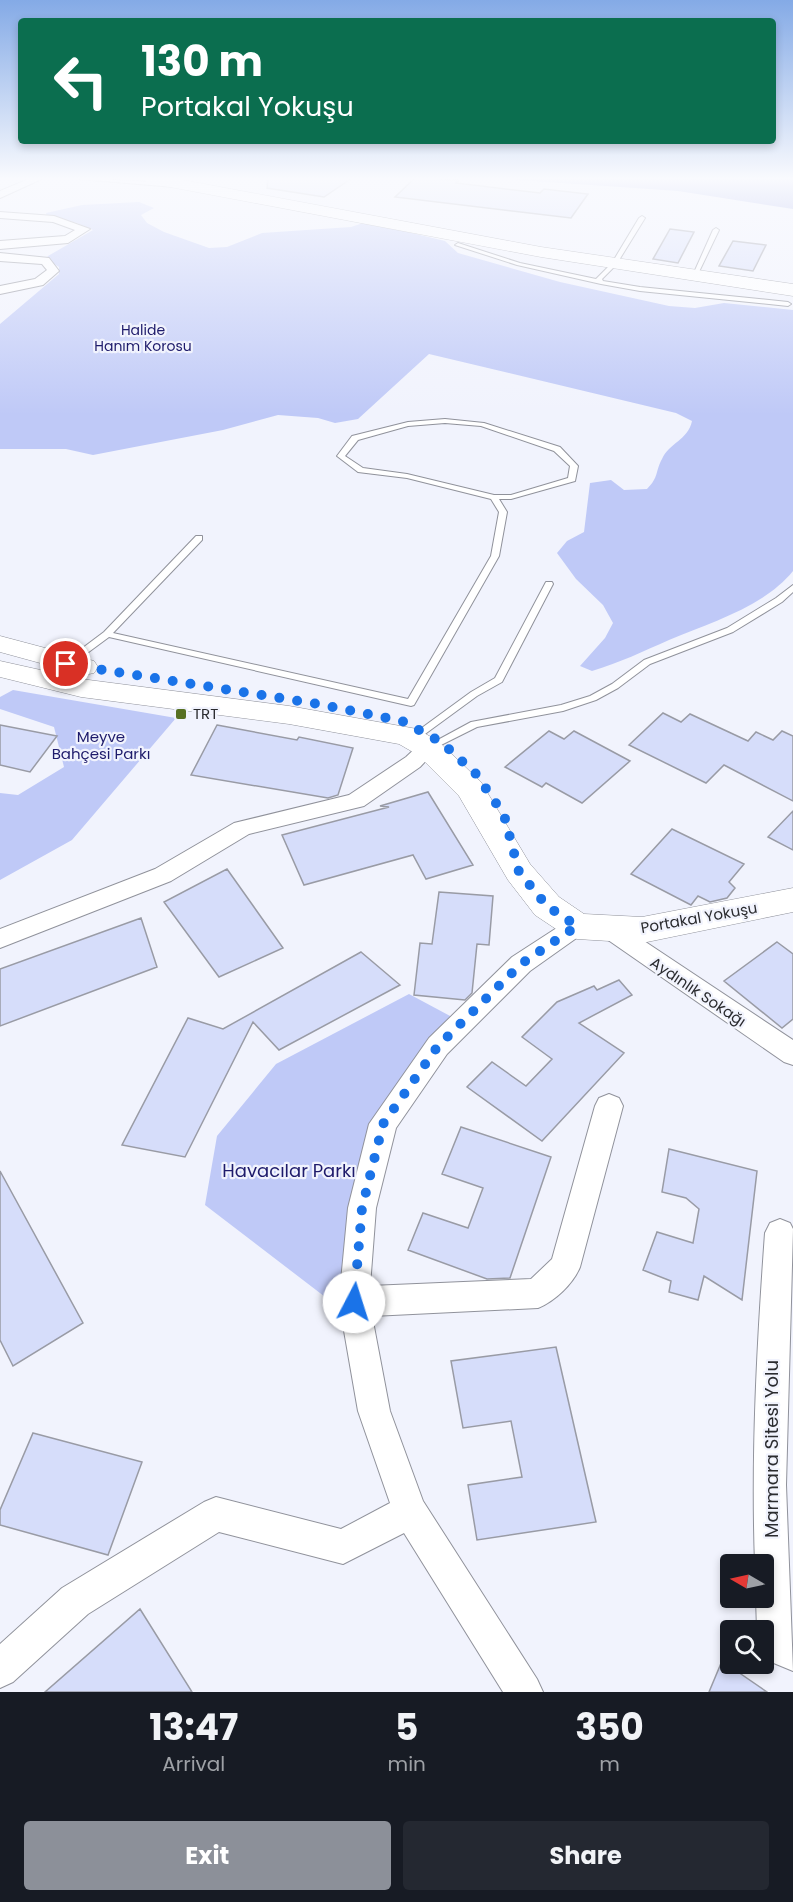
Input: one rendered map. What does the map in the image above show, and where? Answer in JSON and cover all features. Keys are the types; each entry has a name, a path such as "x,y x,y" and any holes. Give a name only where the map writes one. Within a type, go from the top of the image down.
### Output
{"main road":[{"path":"575,257 694,276 790,297"},
{"path":"0,644 56,672"},
{"path":"0,669 56,672"},
{"name":"Portakal Yokuşu","path":"56,672 81,688 390,730 430,741 470,789 519,872 547,906 591,927 642,930 793,900"}],"street":[{"path":"0,257 45,261 53,271 39,282 0,290"},
{"path":"0,939 32,924 163,875 242,828 356,801 413,762 430,741"},
{"path":"517,1689 410,1511 374,1411 354,1302 362,1208 383,1124 438,1046 521,964 591,927"},
{"name":"Aydınlık Sokağı","path":"591,927 648,959 793,1054"},
{"path":"354,1302 538,1293 565,1267 609,1106"},
{"name":"Marmara Sitesi Yolu","path":"780,1233 773,1332 769,1485 776,1646 793,1653"},
{"path":"0,1669 75,1601 216,1514 343,1547 410,1511"}],"lane":[{"path":"496,257 519,264 640,289 790,297"},
{"path":"601,282 599,279 618,257"},
{"path":"694,276 703,257"},
{"path":"106,634 411,703 495,556 503,512 494,497 407,476 361,470 341,456 355,438 408,424 445,421 482,424 556,449 574,466 572,479 511,497 494,497"},
{"path":"56,672 106,634 199,538"},
{"path":"430,741 474,694 499,680 549,584"},
{"path":"430,741 474,724 562,708 593,698 615,686 647,662 730,630 779,600 793,588"}],"green space":[{"name":"Halide Hanım Korosu","path":"47,257 472,257 560,282 669,306 695,308 724,303 793,310 793,571 781,584 752,604 719,620 602,668 592,671 580,666 605,638 613,623 603,605 576,579 557,553 567,541 584,532 590,483 611,480 624,490 647,489 655,478 665,454 687,433 692,421 676,413 429,354 358,419 335,423 318,418 278,415 223,430 93,455 66,449 0,449 0,324 59,274 59,267 46,259"},
{"name":"Meyve Bahçesi Parkı","path":"13,690 176,718 72,840 0,880 0,793 18,795 64,767 54,727 0,709 0,697"},
{"name":"Havacılar Parkı","path":"409,994 452,1017 381,1121 350,1316 205,1205 217,1136 276,1064"}],"building":[{"path":"654,257 681,257 678,263 653,259"},
{"path":"724,257 760,257 753,271 719,266"},
{"path":"663,713 681,722 690,714 748,741 756,732 773,740 782,731 793,736 793,801 724,765 706,783 629,745"},
{"path":"0,725 57,736 30,772 0,765"},
{"path":"217,725 297,740 299,737 353,748 338,795 328,798 191,775"},
{"path":"549,731 564,739 574,731 630,761 582,803 546,783 542,787 505,767"},
{"path":"428,792 473,865 426,879 413,855 304,885 282,835 389,807 380,806"},
{"path":"793,811 793,850 768,837"},
{"path":"672,829 744,864 729,882 735,888 727,898 710,902 698,896 691,905 631,874"},
{"path":"227,869 283,948 219,977 164,902"},
{"path":"439,892 493,896 489,945 477,944 472,993 465,1000 414,995 420,943 432,944"},
{"path":"141,918 157,967 0,1026 0,969"},
{"path":"777,942 793,954 793,1019 782,1028 724,981"},
{"path":"361,952 400,985 279,1050 253,1022 185,1157 122,1145 188,1018 223,1029"},
{"path":"619,980 632,995 579,1023 624,1053 542,1141 467,1087 492,1062 526,1086 552,1059 522,1037 557,1002 594,986 597,990"},
{"path":"461,1127 551,1157 510,1278 487,1279 408,1250 423,1213 468,1228 483,1188 442,1174"},
{"path":"669,1149 757,1171 742,1300 704,1276 698,1300 669,1292 671,1281 643,1270 657,1232 693,1243 699,1209 686,1198 662,1192"},
{"path":"0,1171 83,1323 13,1366 0,1340"},
{"path":"556,1347 596,1522 477,1540 468,1485 522,1477 511,1421 463,1428 451,1361"},
{"path":"33,1433 142,1462 108,1555 0,1525 0,1510"},
{"path":"140,1609 192,1692 45,1692"},
{"path":"720,1666 720,1674 741,1674 767,1692 709,1692"}],"place":[{"name":"TRT","path":"181,714"}],"route":[{"path":"66,664 318,704 402,721 441,742 476,774 504,815 519,872 547,906 577,926 521,964 438,1046 383,1124 362,1208 354,1302"}]}
